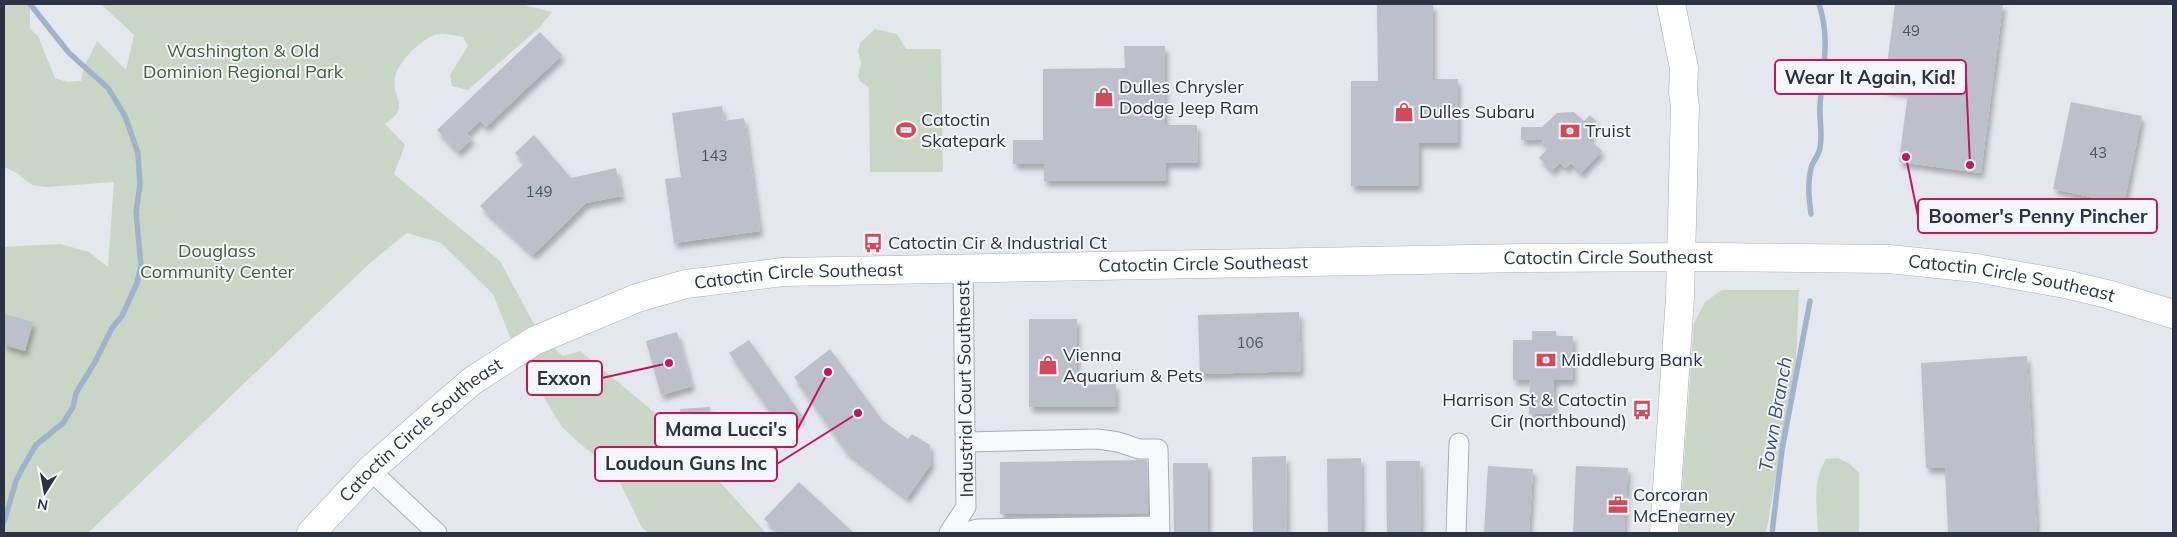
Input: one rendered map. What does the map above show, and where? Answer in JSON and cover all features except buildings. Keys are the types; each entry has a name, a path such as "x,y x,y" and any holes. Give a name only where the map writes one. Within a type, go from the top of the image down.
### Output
{"main road":[{"path":"1664,533 1681,257 1686,107 1683,92 1684,68 1671,4"},
{"name":"Catoctin Circle Southeast","path":"312,533 370,470 472,381 541,337 637,298 686,284 784,272 1523,258 1681,257 1889,260 1934,263 2065,284 2107,294 2173,314"}],"street":[{"name":"Industrial Court Southeast","path":"949,533 966,507 963,270"},
{"path":"962,533 978,529 1160,530 1158,450 1138,449 1118,442 1098,439 966,442"},
{"path":"1456,533 1459,443"},
{"path":"370,470 437,533"}],"green space":[{"path":"4,4 30,4 30,29 38,36 55,78 67,82 81,81 84,67 97,41 126,70 134,35 101,4 521,4 552,12 539,28 468,90 452,86 450,75 468,46 463,37 446,34 434,35 420,44 406,57 395,77 399,107 393,118 385,124 405,145 394,174 500,261 541,337 563,356 580,351 664,420 766,533 648,533 641,526 618,478 608,466 562,427 516,352 493,294 441,243 407,233 372,261 88,533 4,533 4,247 60,244 89,252 108,267 114,182 46,187 32,185 17,173 4,167"},
{"name":"Catoctin Skatepark","path":"875,29 897,34 906,49 941,49 943,172 870,172 869,88 860,81 858,76 861,63 858,51 860,43"},
{"path":"1722,290 1799,290 1796,360 1766,533 1679,533 1694,323 1705,302"},
{"path":"1838,458 1850,464 1859,473 1859,533 1818,533 1816,495 1819,476 1826,459"}],"waterway":[{"path":"4,522 16,481 23,467 36,445 63,423 73,407 76,393 95,362 112,328 122,316 137,283 141,266 136,212 140,185 138,153 125,116 108,88 69,53 30,4"},
{"name":"Town Branch","path":"1811,214 1809,180 1811,168 1821,142 1820,106 1825,55 1823,17 1819,4"},
{"name":"Town Branch","path":"1772,533 1782,450 1810,301"}],"place":[{"name":"Dulles Chrysler Dodge Jeep Ram","path":"1104,97"},
{"name":"Dulles Subaru","path":"1404,112"},
{"name":"Catoctin Skatepark","path":"906,130"},
{"name":"Truist","path":"1570,131"},
{"name":"Boomer's Penny Pincher","path":"1906,157"},
{"name":"Wear It Again, Kid!","path":"1970,165"},
{"name":"Catoctin Cir & Industrial Ct","path":"873,243"},
{"name":"Middleburg Bank","path":"1546,360"},
{"name":"Exxon","path":"669,363"},
{"name":"Vienna Aquarium & Pets","path":"1048,365"},
{"name":"Mama Lucci's","path":"828,372"},
{"name":"Harrison St & Catoctin Cir (northbound)","path":"1642,410"},
{"name":"Loudoun Guns Inc","path":"858,413"},
{"name":"Corcoran McEnearney","path":"1618,505"}],"park label":[{"name":"Washington & Old Dominion Regional Park","path":"243,61"},
{"name":"Douglass Community Center","path":"217,261"}]}
